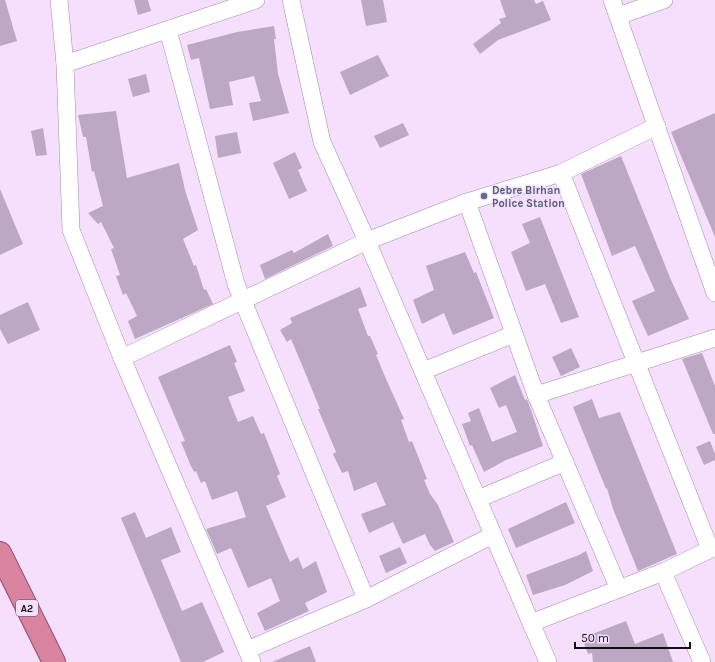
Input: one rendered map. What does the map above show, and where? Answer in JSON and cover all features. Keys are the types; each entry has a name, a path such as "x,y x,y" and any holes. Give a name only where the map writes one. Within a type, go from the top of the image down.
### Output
{"highway":[{"name":"A2","path":"0,553 54,662"}],"street":[{"path":"58,0 65,64 71,230 122,358 250,656 493,535"},
{"path":"65,64 256,0"},
{"path":"291,0 322,142 367,241 548,662"},
{"path":"612,0 657,126 710,265 715,293"},
{"path":"618,16 664,0"},
{"path":"168,30 236,284 366,599"},
{"path":"122,358 367,241 466,202 561,173 657,126"},
{"path":"531,623 663,572 712,548 636,364 561,173"},
{"path":"466,202 536,395 619,589"},
{"path":"423,372 514,334"},
{"path":"536,395 715,338"},
{"path":"478,499 565,462"},
{"path":"663,572 702,662"}],"building":[{"path":"0,0 5,0 17,41 0,46"},
{"path":"134,0 148,0 151,11 138,15"},
{"path":"361,0 383,0 387,22 366,26"},
{"path":"500,0 534,0 536,4 543,1 551,20 498,40 480,54 473,44 501,23 499,19 506,17"},
{"path":"274,26 278,74 289,113 253,121 249,103 261,101 254,76 229,82 233,105 210,109 199,58 191,60 187,45 237,32"},
{"path":"378,55 389,76 350,95 340,72"},
{"path":"146,74 150,92 133,97 128,79"},
{"path":"116,111 127,178 179,163 185,190 198,230 183,239 194,266 196,265 204,290 206,289 213,304 135,339 128,321 137,316 126,293 123,295 116,276 120,275 111,249 114,248 101,222 98,224 88,213 103,206 94,171 92,172 86,137 83,137 78,115"},
{"path":"715,113 715,237 671,132"},
{"path":"403,123 409,135 380,148 374,136"},
{"path":"43,128 47,155 36,156 31,131"},
{"path":"237,132 241,153 218,158 215,136"},
{"path":"295,152 302,168 298,170 307,191 289,199 273,163"},
{"path":"621,156 671,280 689,319 648,336 632,301 655,291 635,246 612,256 581,174"},
{"path":"0,189 23,244 0,255"},
{"path":"540,217 579,317 561,323 545,284 526,291 511,252 530,243 522,224"},
{"path":"328,234 333,246 265,279 260,265 292,250 294,253"},
{"path":"465,252 474,273 476,272 494,318 453,335 444,313 422,324 413,300 434,290 426,266"},
{"path":"360,287 367,306 358,309 404,419 401,420 409,442 412,441 427,479 424,480 430,494 438,505 454,542 435,551 430,545 425,534 403,544 393,522 369,533 361,514 386,505 376,482 354,491 348,471 342,473 333,454 336,452 318,409 320,409 291,339 287,342 280,330 292,323 290,318"},
{"path":"28,302 40,330 8,344 0,329 0,315"},
{"path":"230,345 237,362 234,363 245,391 228,397 238,422 253,416 261,434 264,433 280,474 277,476 286,497 266,506 290,562 298,557 303,569 316,561 327,592 305,603 309,611 265,631 257,613 280,601 271,578 248,588 231,548 217,554 206,529 246,517 237,491 212,500 205,481 201,483 196,471 194,472 190,464 181,442 185,441 158,377"},
{"path":"571,348 580,367 561,376 552,357"},
{"path":"702,353 715,386 715,434 713,434 682,359"},
{"path":"515,375 525,400 527,399 543,446 506,460 484,472 472,445 470,446 462,424 471,421 468,413 479,408 492,442 517,432 506,405 499,408 490,388"},
{"path":"592,399 599,418 620,412 677,554 638,571 613,509 607,488 606,489 573,407"},
{"path":"710,441 715,454 715,460 704,465 696,447"},
{"path":"566,502 575,523 516,548 508,529"},
{"path":"135,512 146,538 171,527 181,552 161,560 182,611 202,602 224,652 203,662 181,662 121,518"},
{"path":"400,547 407,563 386,573 379,556"},
{"path":"586,551 593,571 565,585 533,595 526,575"},
{"path":"626,621 635,644 663,633 673,662 593,662 592,653 588,654 582,638"},
{"path":"310,646 316,662 272,662"}],"place":[{"name":"Debre Birhan Police Station","path":"484,196"}]}
